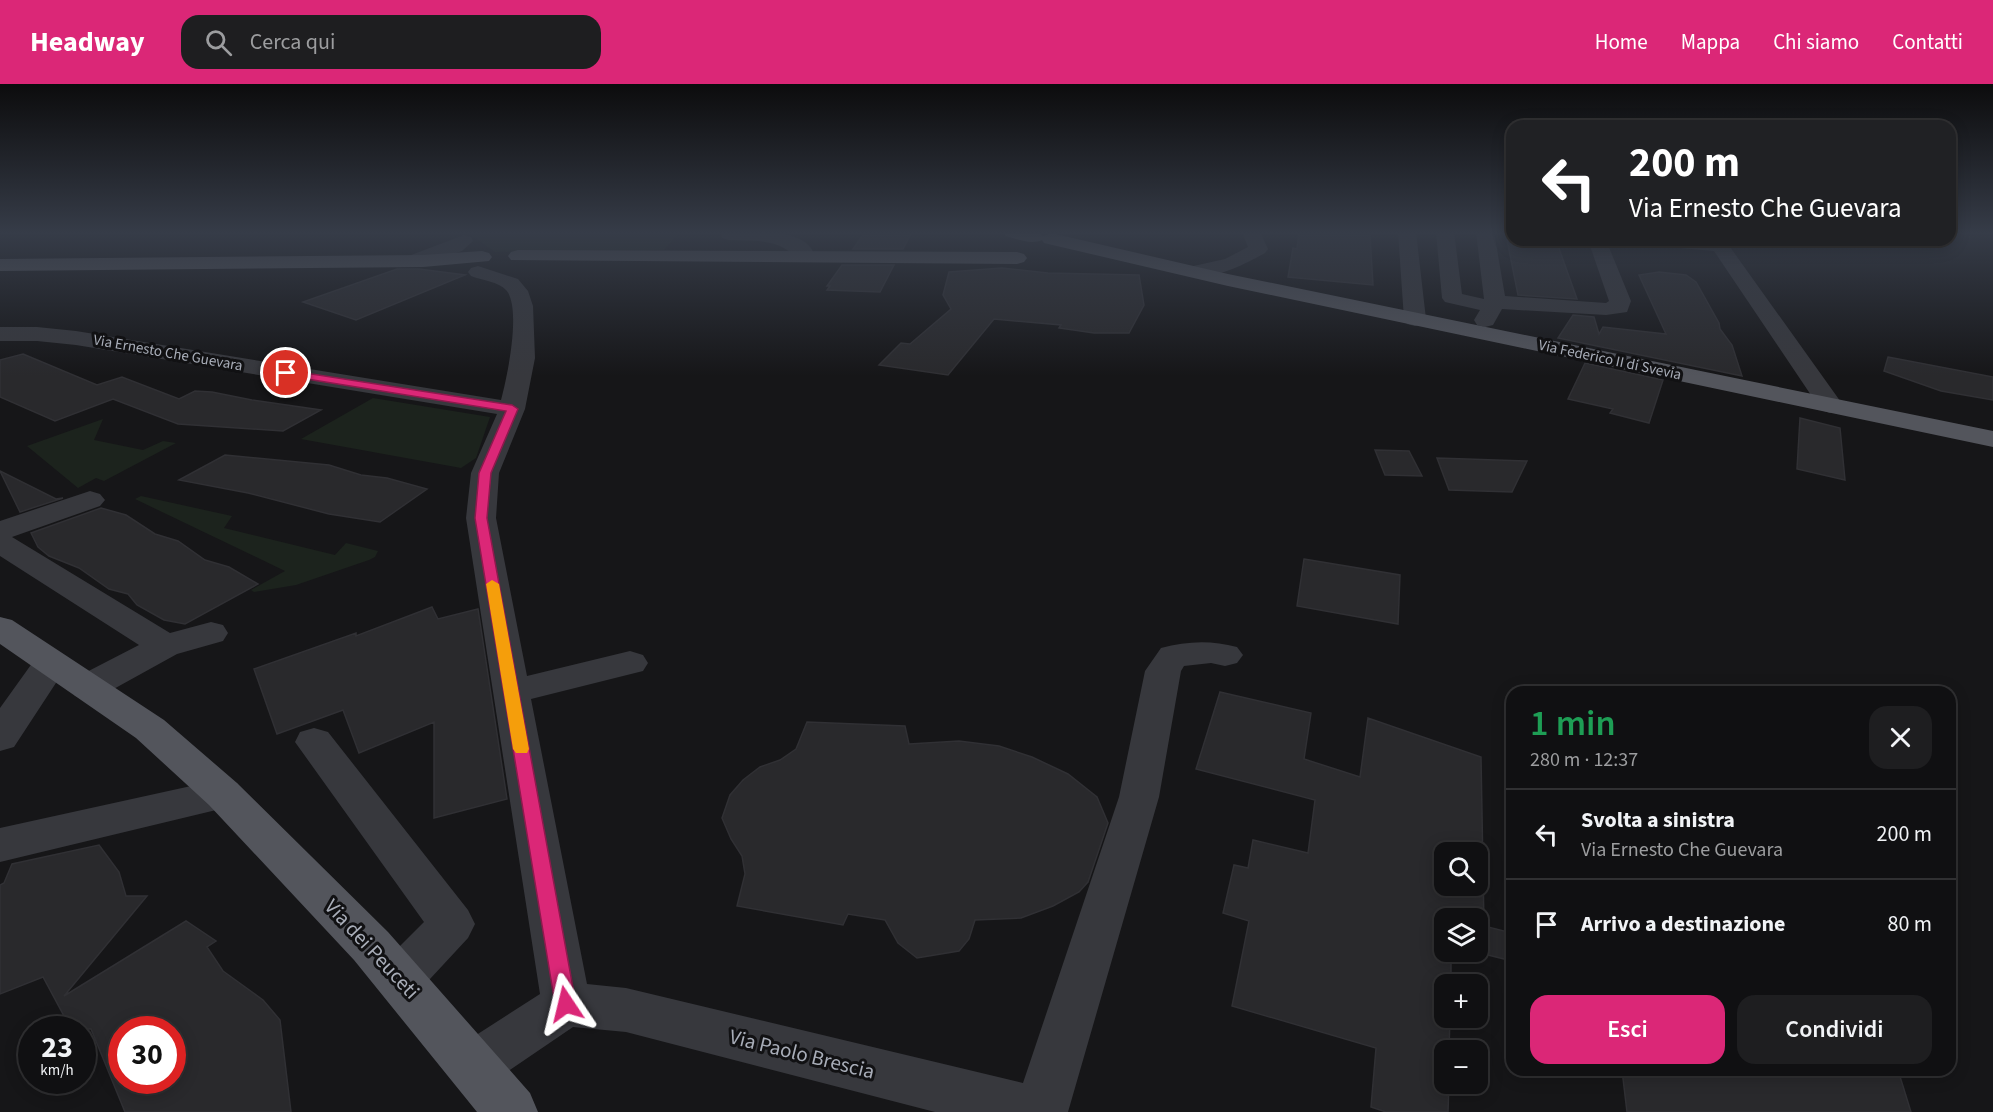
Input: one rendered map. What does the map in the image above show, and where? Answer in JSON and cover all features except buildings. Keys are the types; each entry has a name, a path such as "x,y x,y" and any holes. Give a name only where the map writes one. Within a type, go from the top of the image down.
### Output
{"main road":[{"name":"Via Federico II di Svevia","path":"1228,280 1993,439"},
{"name":"Via dei Peuceti","path":"18,644 150,729 223,794 372,946 474,1065 511,1112"}],"street":[{"path":"474,1065 566,1004 481,518 485,473 512,409 523,358 520,297 507,280"},
{"path":"1258,280 1260,286"},
{"path":"1411,280 1415,319"},
{"path":"1450,280 1452,298 1494,304 1606,309 1619,307 1620,301 1612,280"},
{"path":"1478,332 1494,304 1491,280"},
{"path":"1744,280 1830,405"},
{"name":"Via Ernesto Che Guevara","path":"0,334 37,334 76,338 512,409"},
{"path":"0,531 90,500"},
{"path":"0,543 165,646"},
{"path":"88,687 165,646 211,633"},
{"path":"0,737 18,644"},
{"path":"1039,1112 1139,797 1162,671 1173,656 1211,652 1225,655"},
{"path":"512,692 630,663"},
{"path":"314,742 452,924 400,978"},
{"path":"0,846 223,794"},
{"name":"Via Paolo Brescia","path":"566,1004 626,1010 1039,1112"}],"shaded area":[{"path":"373,398 490,417 476,458 461,468 301,439"},
{"path":"103,419 94,440 143,450 163,441 176,443 104,481 96,478 78,488 27,446"},
{"path":"141,496 232,516 224,528 335,555 346,543 378,551 375,557 369,560 296,585 254,592 251,590 285,571 135,499"}],"slow traffic":[{"path":"492,584 521,749"}],"route":[{"path":"286,373 512,409 485,473 481,518 566,1004"}]}
